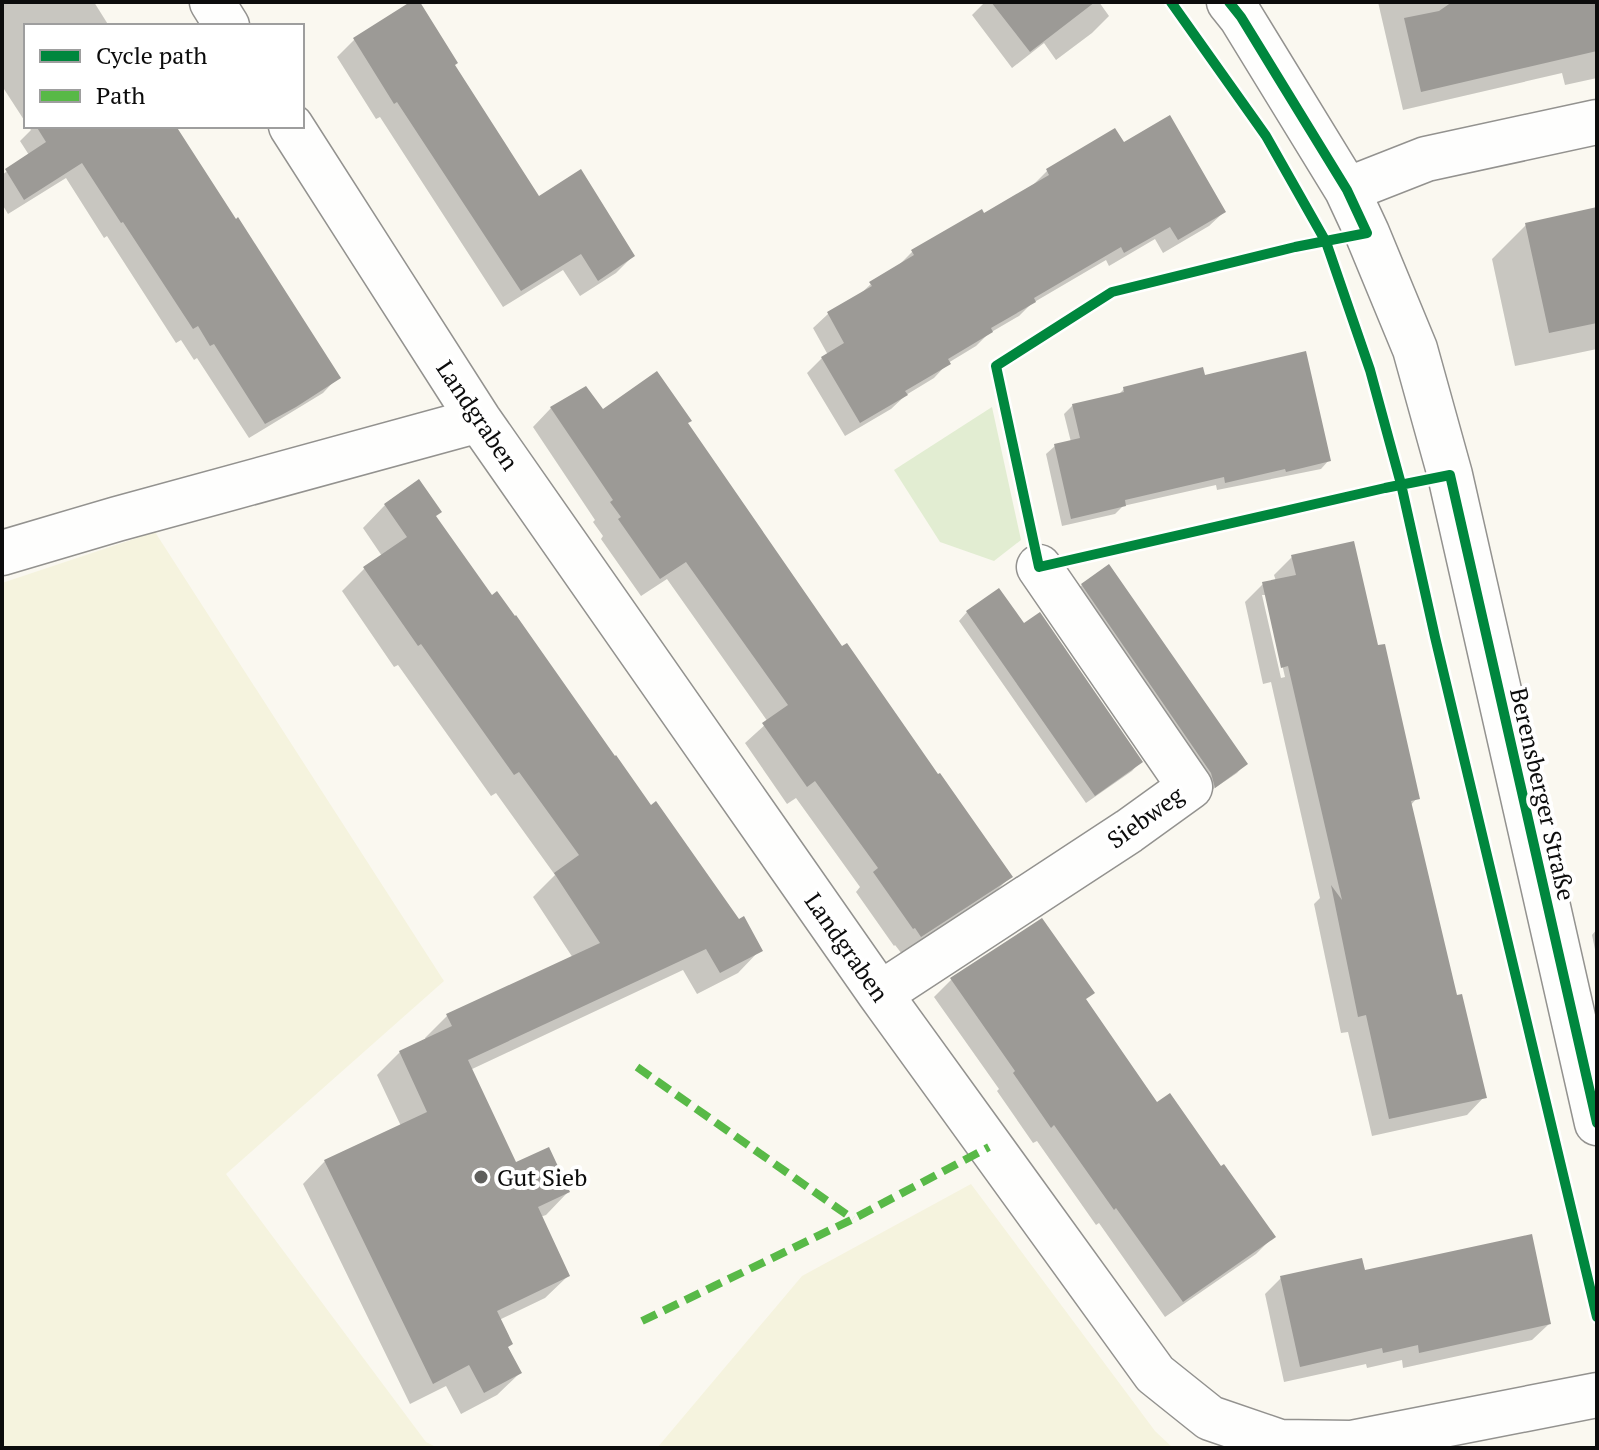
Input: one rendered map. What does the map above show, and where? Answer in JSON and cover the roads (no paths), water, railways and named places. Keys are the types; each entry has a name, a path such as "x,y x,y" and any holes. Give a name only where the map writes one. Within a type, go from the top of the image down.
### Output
{"street":[{"path":"212,2 226,24"},
{"name":"Berensberger Straße","path":"1229,2 1347,190 1415,349 1450,475 1597,1123"},
{"path":"1347,190 1426,159 1597,122"},
{"name":"Landgraben","path":"292,128 479,420 880,994 1155,1374 1210,1418 1280,1442 1351,1443 1597,1395"},
{"path":"2,553 479,420"},
{"name":"Siebweg","path":"880,994 1129,831 1190,787 1039,567"}],"place":[{"name":"Gut Sieb","path":"481,1177"}]}
